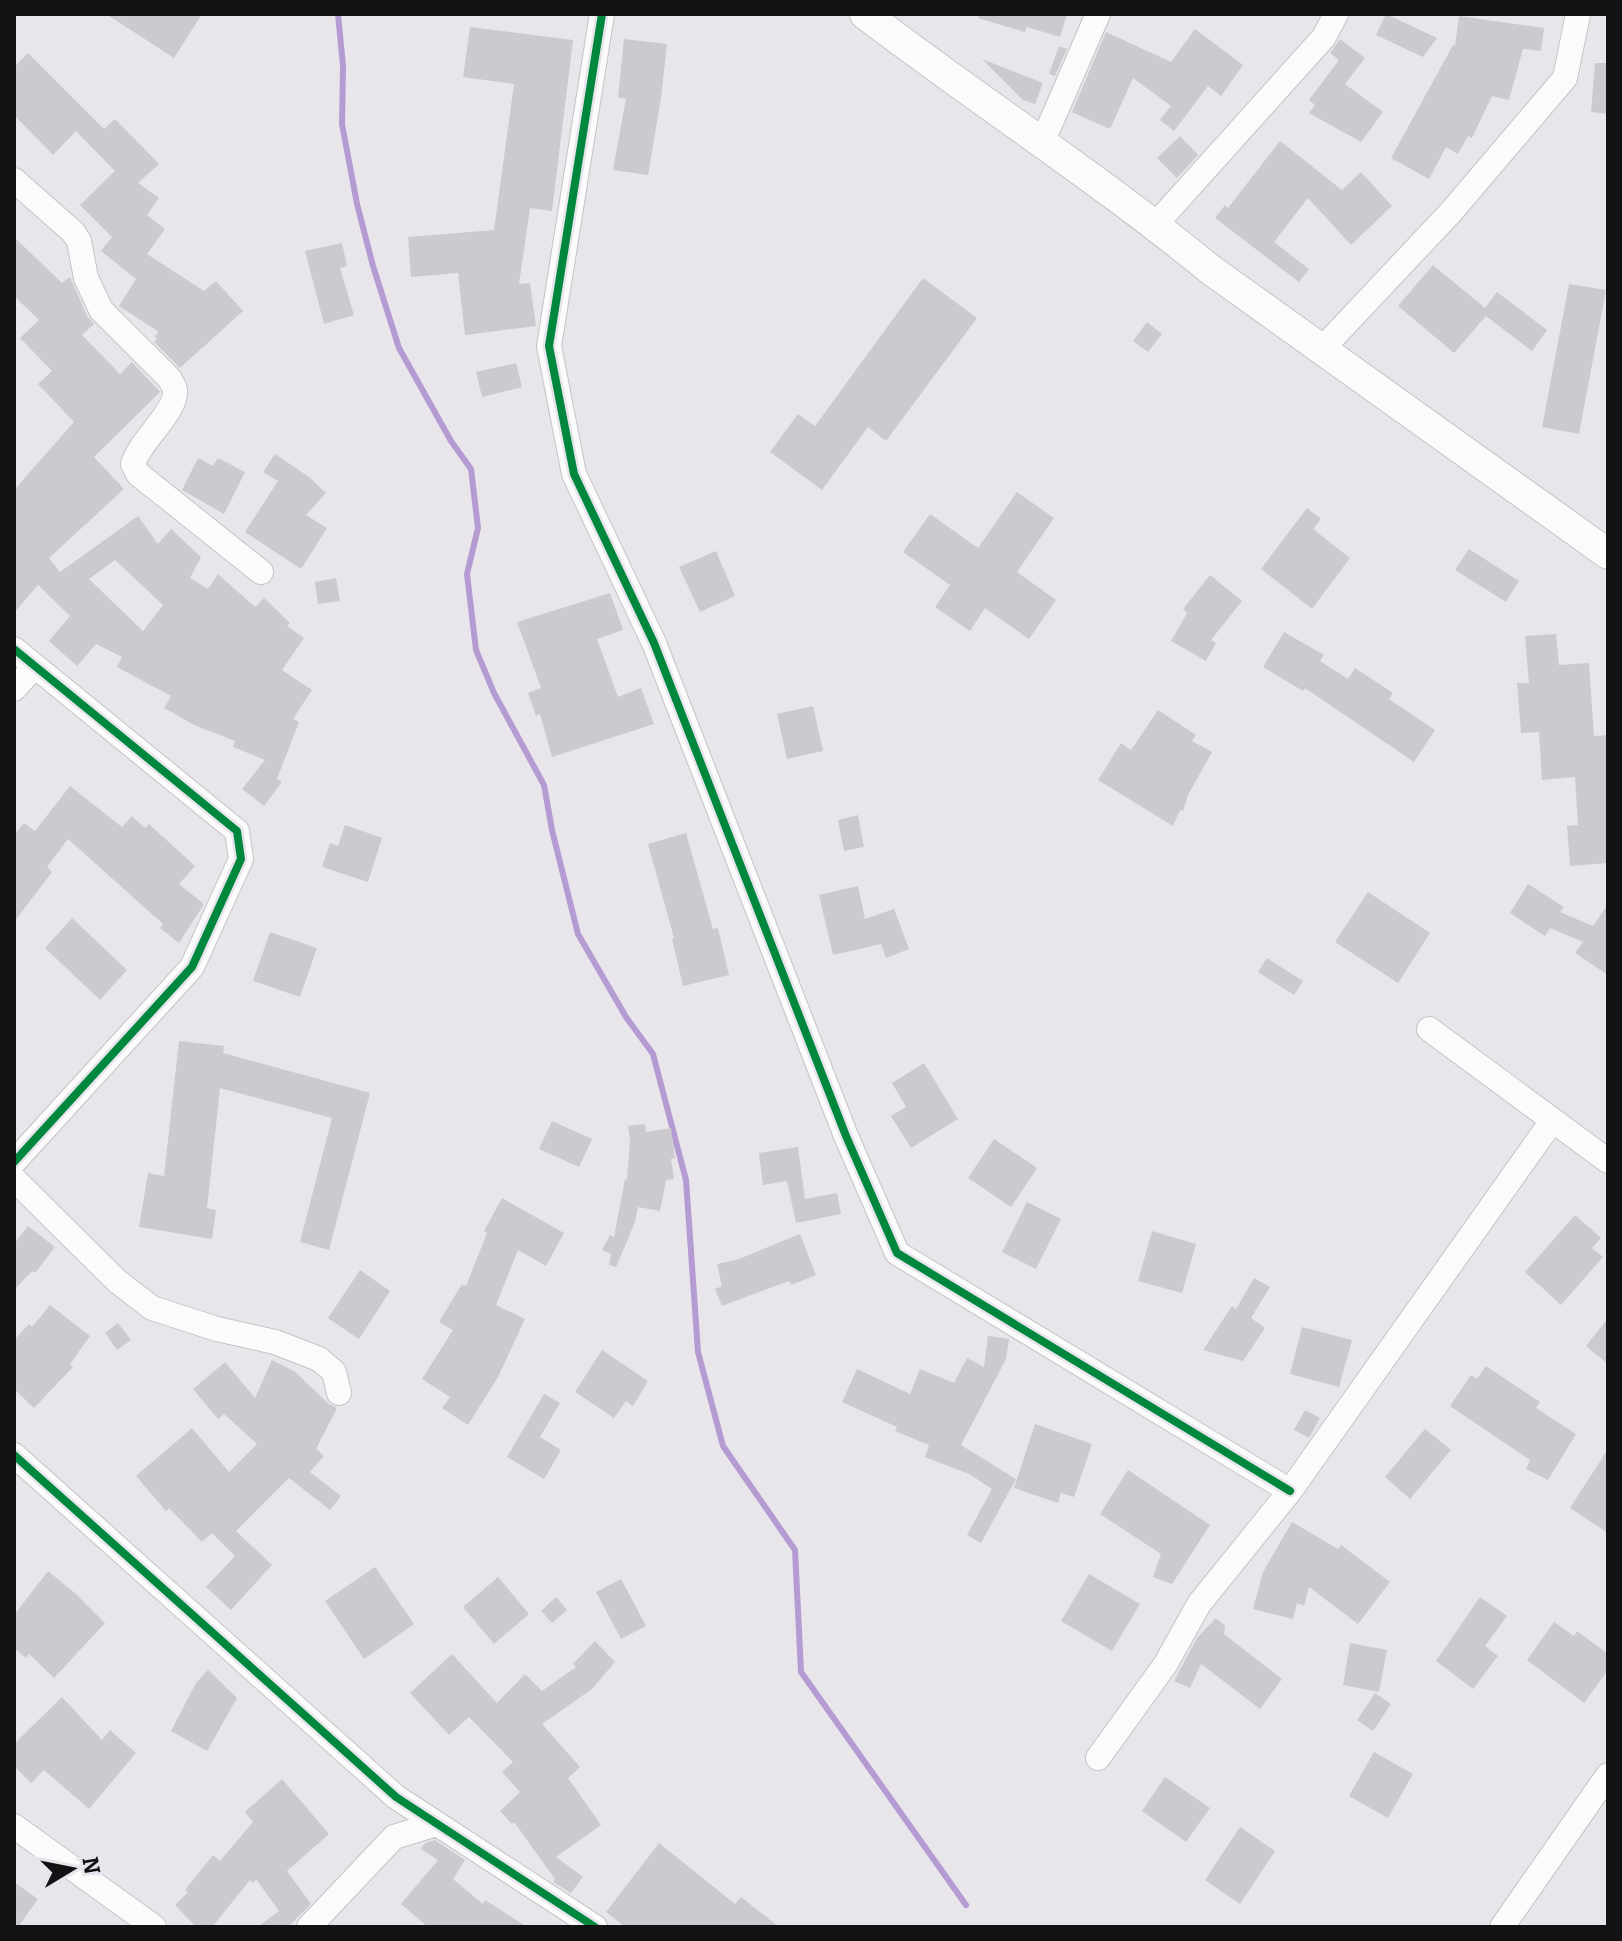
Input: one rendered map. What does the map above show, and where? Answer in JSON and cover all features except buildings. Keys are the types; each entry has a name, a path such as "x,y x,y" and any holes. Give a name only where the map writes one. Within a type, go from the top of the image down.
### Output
{"main road":[{"path":"865,14 1156,224 1211,270 1321,350 1608,554"}],"street":[{"path":"602,14 549,346 574,474 654,643 846,1136 897,1253 1290,1491"},
{"path":"1042,143 1098,14"},
{"path":"1156,224 1324,37 1336,14"},
{"path":"1321,350 1451,212 1565,78 1578,14"},
{"path":"14,180 73,232 79,241 86,278 101,310 170,379 175,391 172,403 136,454 133,464 138,474 261,572"},
{"path":"14,649 237,831 241,859 192,967 14,1162"},
{"path":"14,689 35,666"},
{"path":"1429,1029 1608,1161"},
{"path":"1098,1758 1165,1665 1199,1604 1290,1491 1552,1121"},
{"path":"14,1179 117,1281 152,1308 217,1329 275,1342 319,1359 334,1372 339,1393"},
{"path":"14,1455 396,1797 595,1927"},
{"path":"1502,1927 1608,1775"},
{"path":"394,1837 396,1797"},
{"path":"309,1927 394,1837 436,1824"},
{"path":"14,1826 154,1927"}],"waterway":[{"path":"338,14 343,66 342,124 357,204 373,266 399,348 451,441 471,469 478,528 467,574 476,650 494,693 544,785 578,934 626,1017 653,1054 686,1180 698,1352 723,1446 795,1550 801,1672 966,1905"}],"cycle path":[{"path":"602,14 549,346 574,474 654,643 846,1136 897,1253 1290,1491"},
{"path":"14,649 237,831 241,859 192,967 14,1162"},
{"path":"14,1455 396,1797 595,1927"}]}
